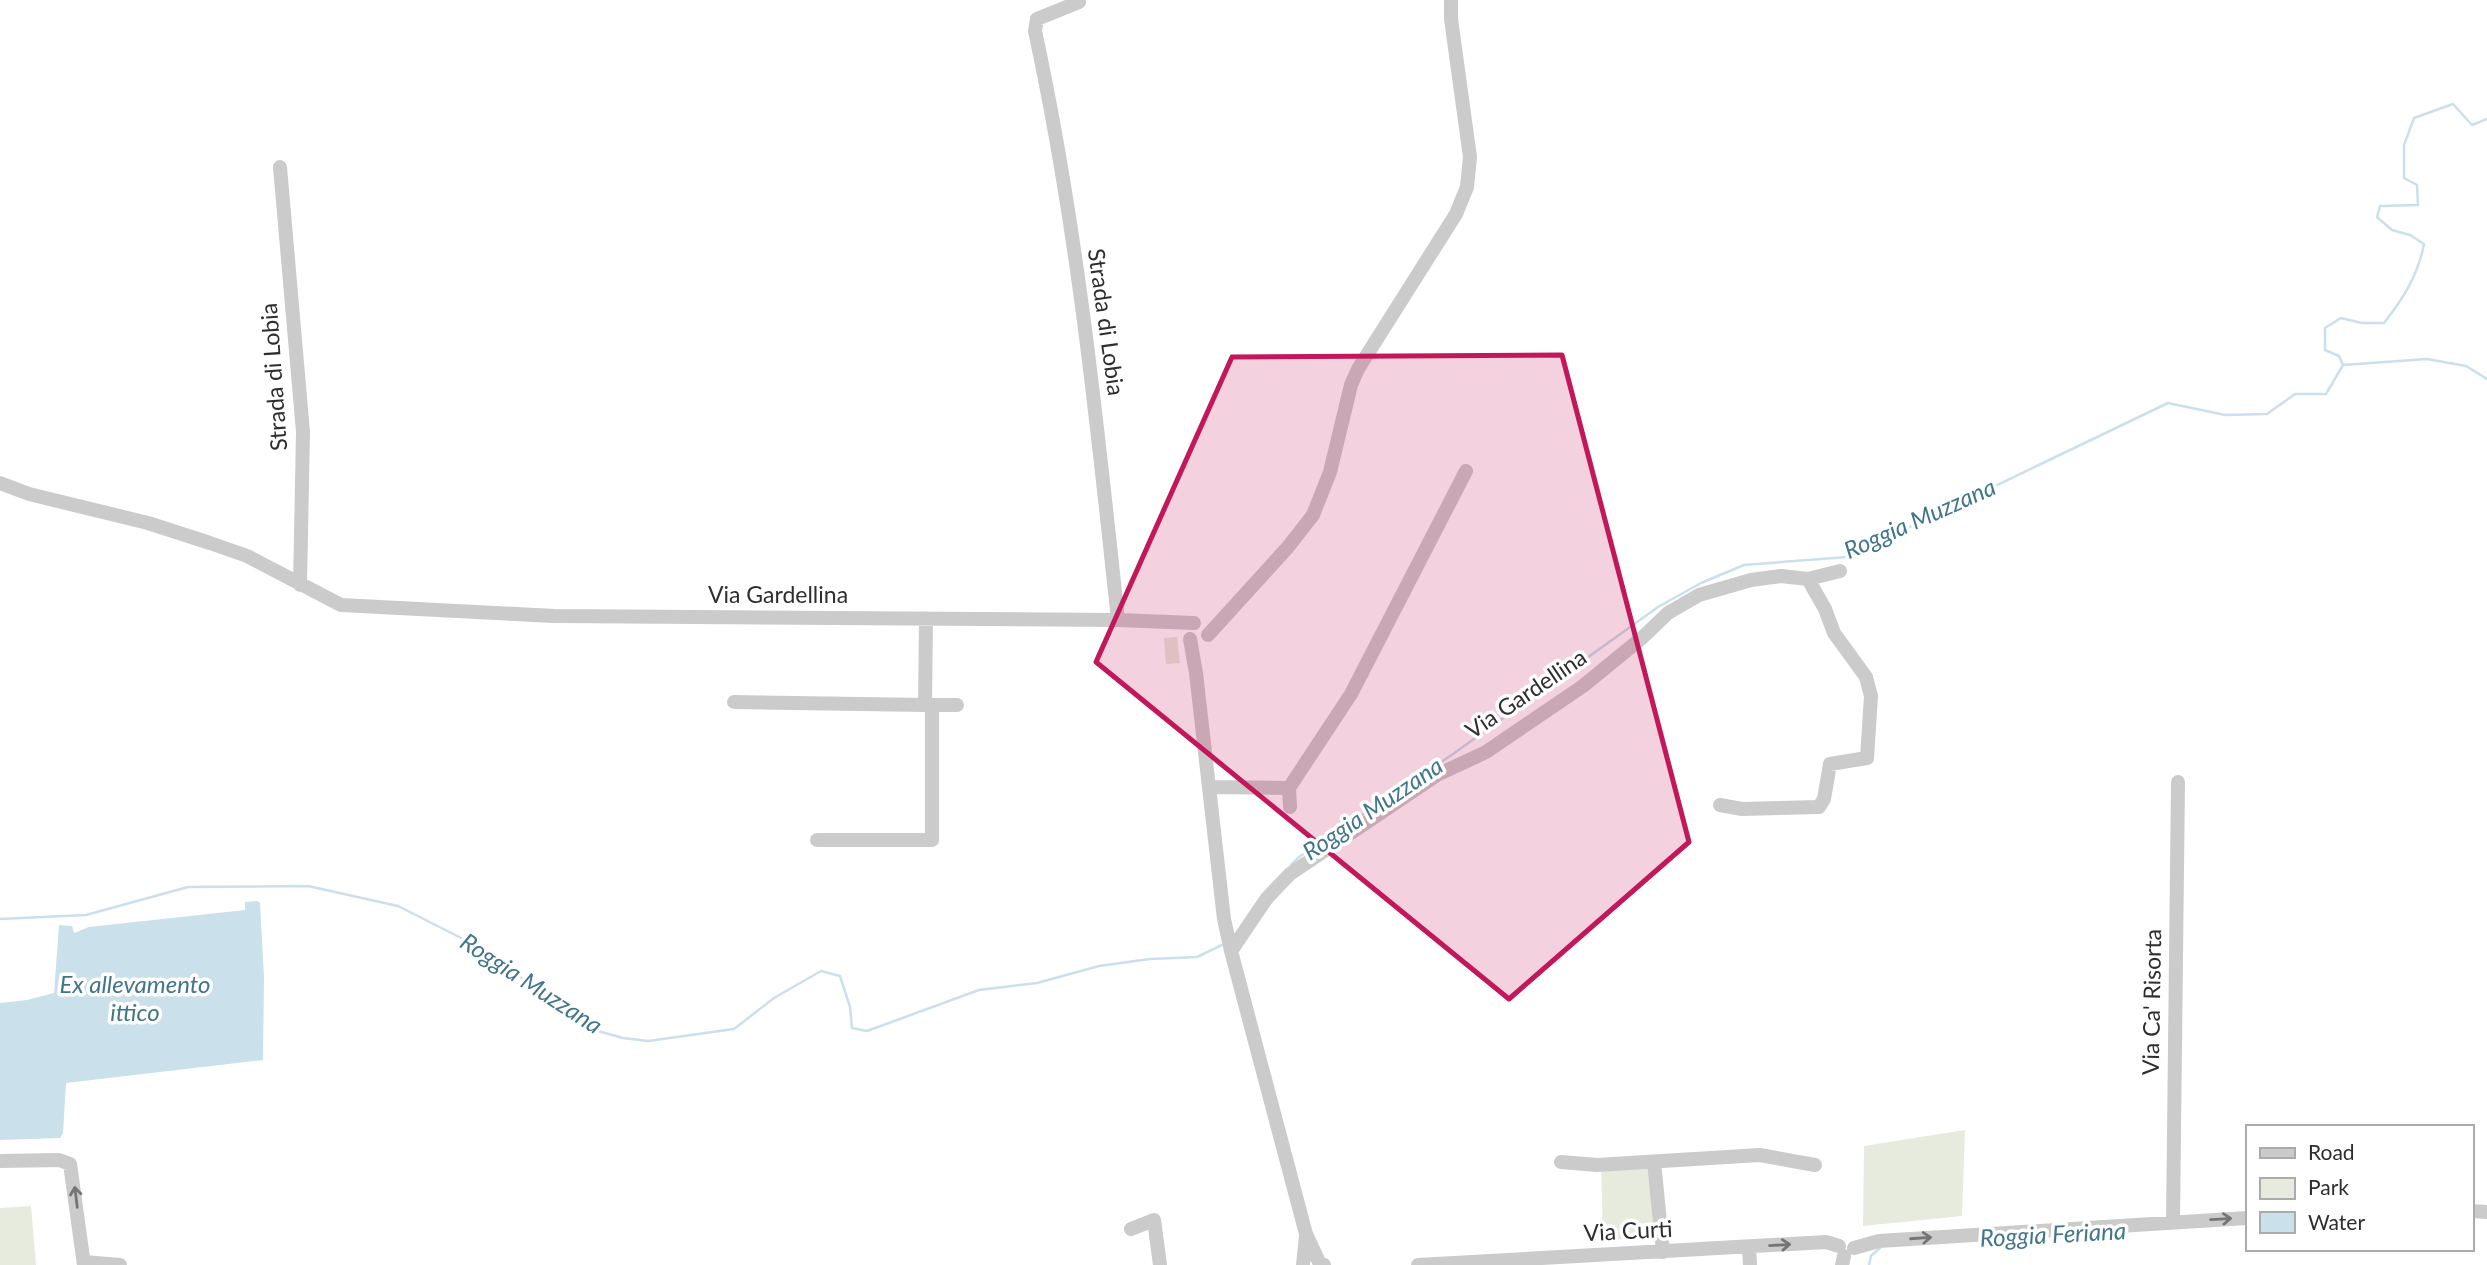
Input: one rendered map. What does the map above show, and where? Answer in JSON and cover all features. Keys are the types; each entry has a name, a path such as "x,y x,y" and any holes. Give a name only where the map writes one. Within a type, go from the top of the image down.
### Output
{"street":[{"path":"1313,1264 1224,919 1196,673 1198,632 1237,604 1313,515 1330,472 1351,385 1362,360 1456,214 1467,187 1471,157 1451,19 1451,0"},
{"name":"Strada di Lobia","path":"1079,2 1037,19 1035,31 1082,303 1118,620"},
{"name":"Strada di Lobia","path":"280,167 303,432 300,585"},
{"path":"1290,807 1289,788 1351,694 1466,471"},
{"path":"0,484 40,497 148,523 209,543 247,556 300,585"},
{"name":"Via Gardellina","path":"1230,946 1267,898 1290,874 1437,775 1486,752 1583,686 1668,612 1699,595 1751,580 1781,576 1808,579 1840,571"},
{"path":"1720,805 1742,809 1819,807 1824,799 1829,764 1867,758 1871,696 1866,677 1834,633 1825,609 1808,579"},
{"name":"Via Gardellina","path":"300,585 341,605 393,608 554,616 1163,621 1198,632"},
{"path":"817,840 932,840 926,619"},
{"path":"734,702 957,705"},
{"name":"Via Ca' Risorta","path":"2173,1222 2178,782"},
{"path":"1209,787 1289,788"},
{"path":"1562,1162 1597,1166 1760,1155 1815,1165"},
{"path":"0,1161 59,1160 70,1164 84,1263 120,1265"},
{"path":"1654,1162 1663,1252"},
{"name":"Via Curti","path":"1418,1265 1582,1261 1663,1252 1826,1242 1845,1254 1879,1241 2246,1218"},
{"path":"1131,1229 1154,1220 1160,1265"},
{"path":"1749,1247 1750,1265"}],"highlighted area":[{"path":"1562,355 1689,842 1509,999 1096,662 1232,357"}],"green space":[{"path":"1177,637 1180,663 1166,664 1164,638"},
{"path":"1965,1130 1962,1216 1863,1226 1864,1146"},
{"path":"1601,1163 1652,1163 1656,1237 1603,1240"},
{"path":"31,1206 36,1265 0,1265 0,1208"}],"water":[{"name":"Ex allevamento ittico","path":"245,902 260,903 264,977 263,1060 66,1083 63,1133 60,1138 0,1140 0,1003 54,993 59,925 72,926 74,933 89,927 245,910"}],"waterway":[{"path":"2343,365 2339,356 2325,350 2325,328 2341,318 2362,323 2384,323 2409,286 2418,266 2424,244 2410,235 2392,230 2377,217 2380,206 2418,205 2417,185 2404,178 2404,145 2414,118 2453,104 2472,125 2487,119"},
{"name":"Roggia Muzzana","path":"1291,865 1453,754 1658,607 1701,583 1744,565 1847,557 2168,403 2225,415 2267,414 2295,394 2326,394 2343,365 2427,359 2466,366 2487,379"},
{"name":"Roggia Muzzana","path":"0,919 86,915 188,887 308,886 398,906 471,943 598,1031 648,1041 734,1029 774,998 821,971 840,976 850,1007 852,1028 867,1031 979,990 1037,983 1099,966 1150,959 1197,957 1224,944"},
{"name":"Roggia Feriana","path":"1869,1265 1871,1256 1881,1247"}]}
